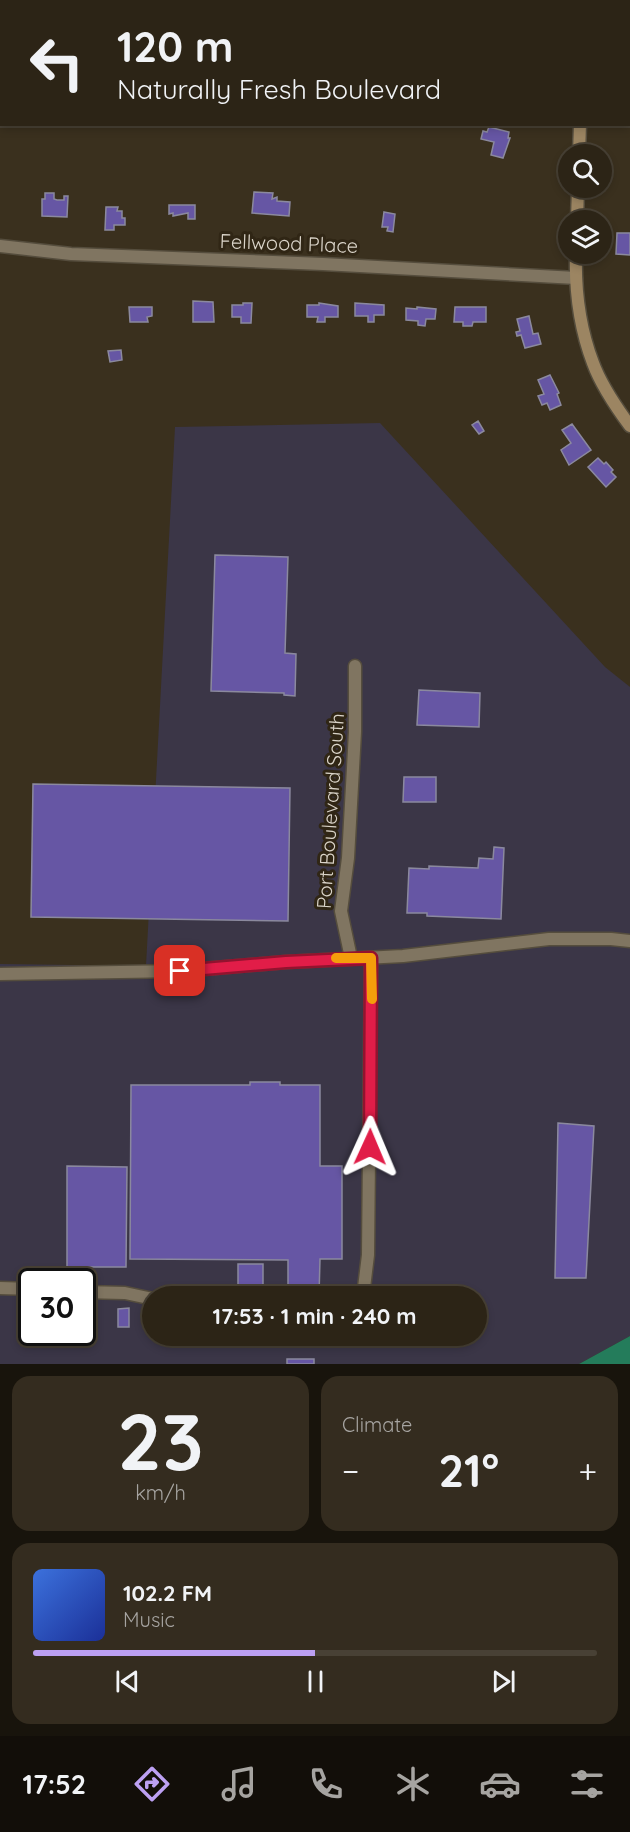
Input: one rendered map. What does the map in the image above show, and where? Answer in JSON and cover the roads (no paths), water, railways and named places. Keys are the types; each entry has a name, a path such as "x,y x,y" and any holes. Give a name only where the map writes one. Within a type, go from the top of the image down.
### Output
{"street":[{"path":"579,144 580,126"},
{"name":"Fellwood Place","path":"0,246 71,254 323,264 576,278"},
{"path":"576,264 576,278 586,339 593,363 614,404 630,426"},
{"name":"Port Boulevard South","path":"351,958 341,910 348,858 355,732 355,666"},
{"path":"0,974 180,971 371,958 549,939 630,941"},
{"path":"364,1286 368,1255 371,958"},
{"path":"0,1288 18,1289"},
{"path":"96,1292 125,1293 142,1297"}]}
